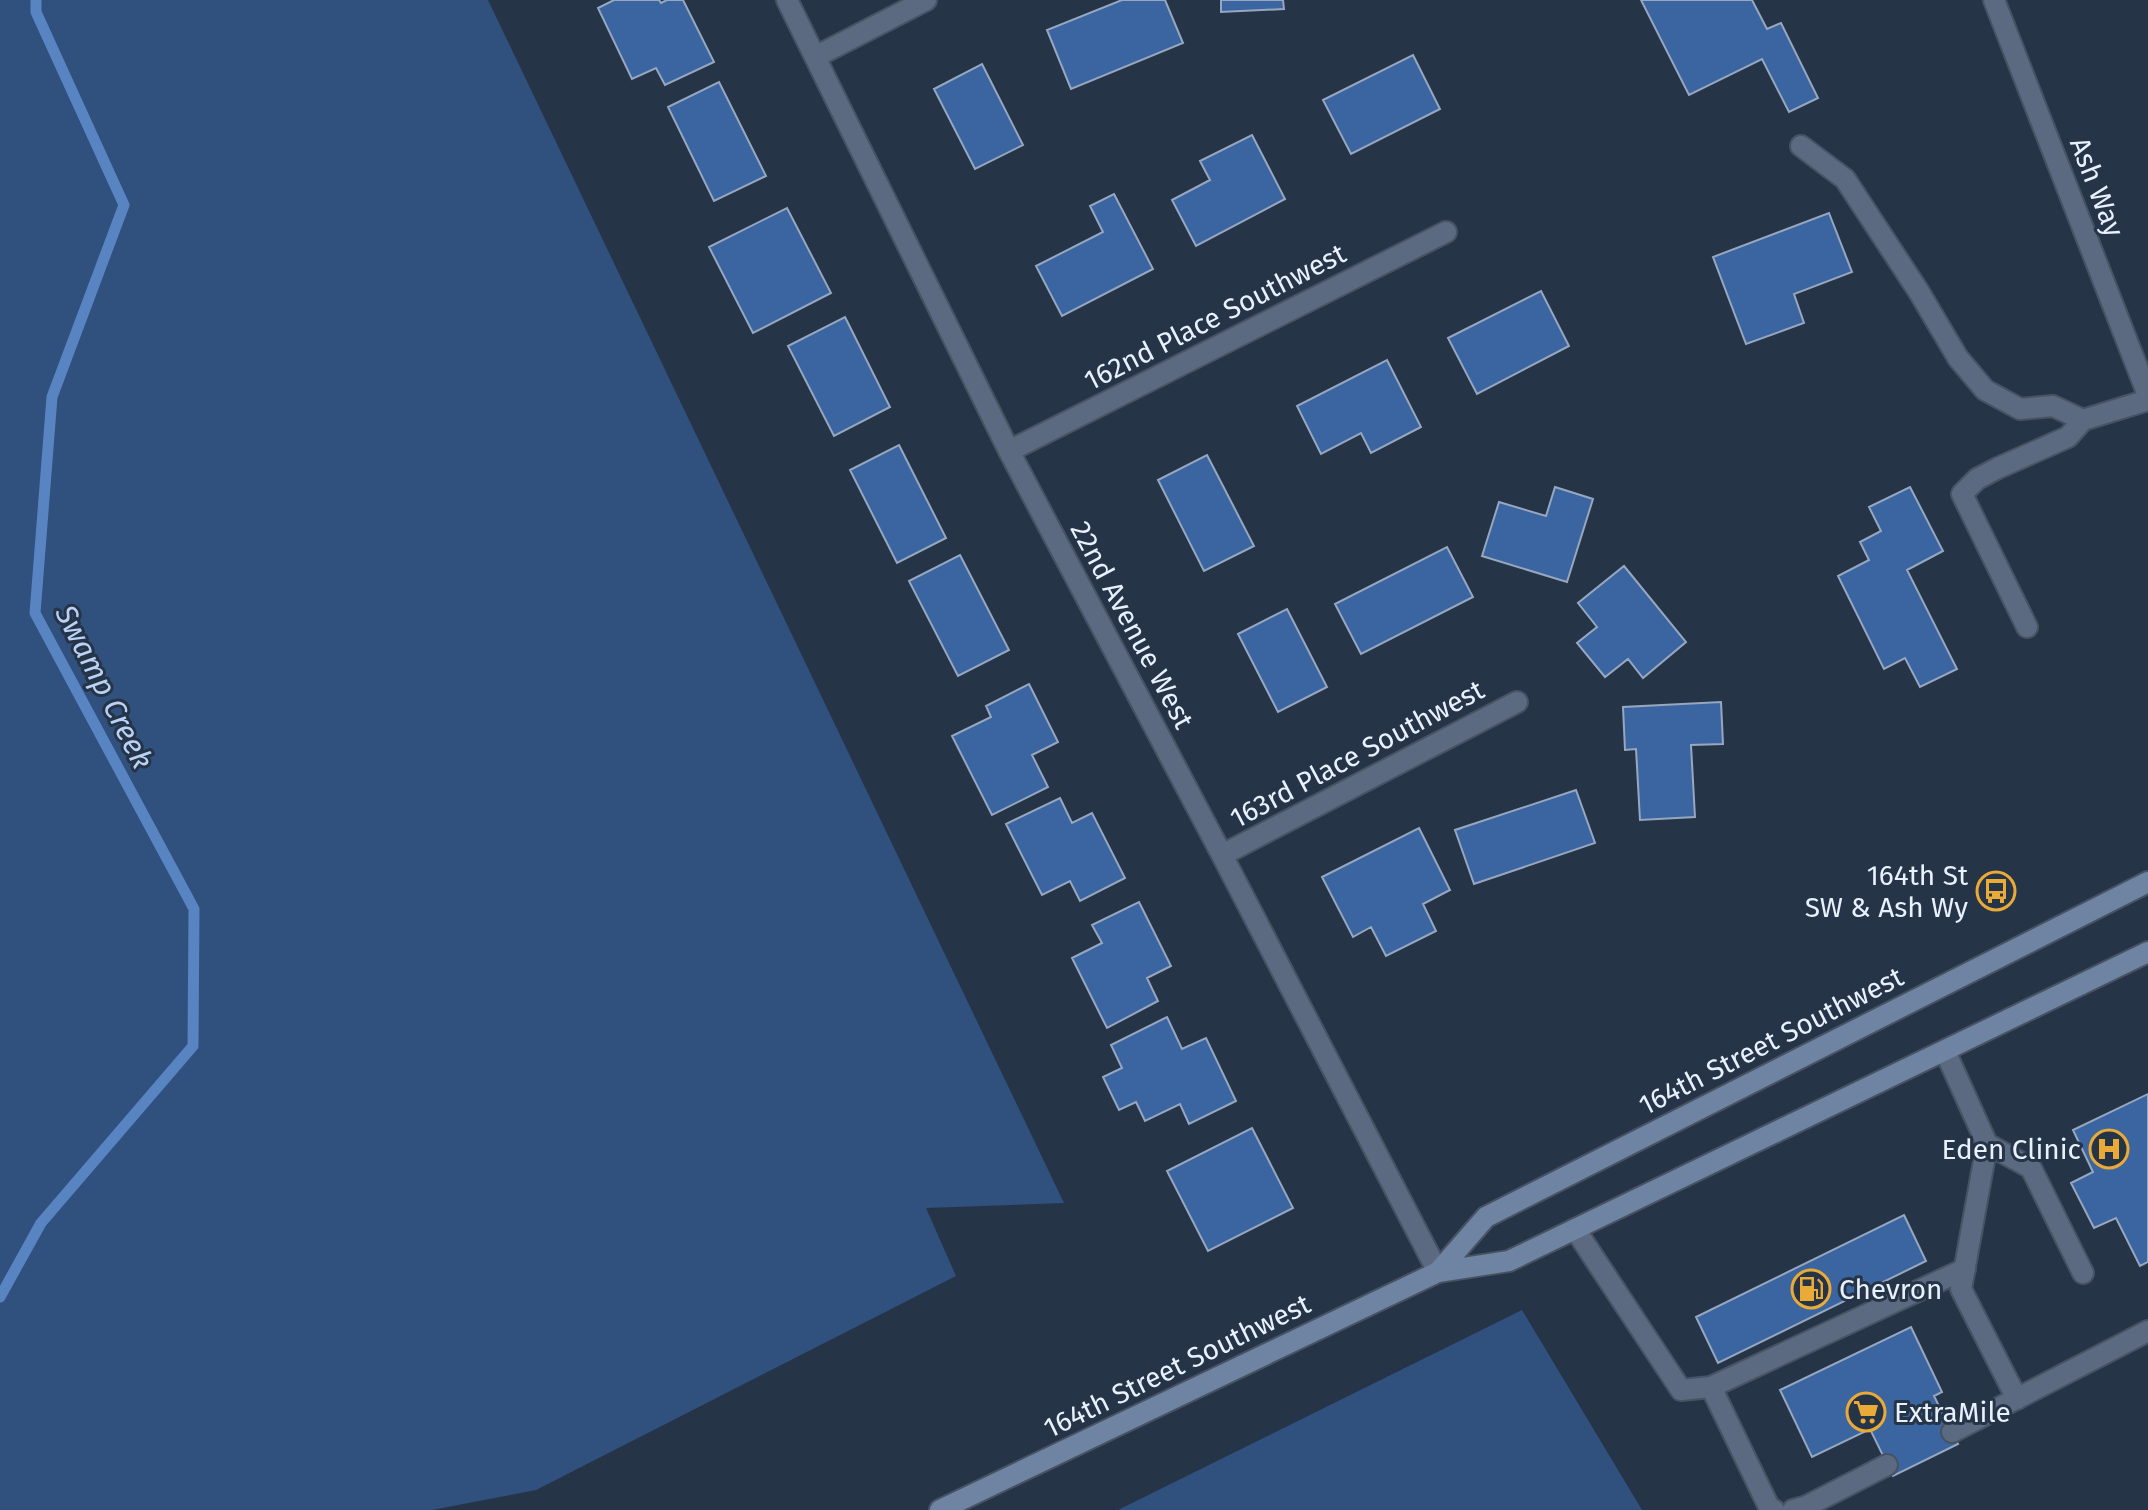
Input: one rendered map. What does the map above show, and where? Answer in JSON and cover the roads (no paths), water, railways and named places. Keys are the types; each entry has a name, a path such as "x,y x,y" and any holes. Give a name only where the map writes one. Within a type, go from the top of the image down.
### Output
{"main road":[{"name":"164th Street Southwest","path":"1438,1272 1486,1217 2148,882"},
{"name":"164th Street Southwest","path":"940,1510 1438,1272 1509,1261 2148,952"}],"street":[{"name":"22nd Avenue West","path":"787,0 1009,451 1438,1272"},
{"path":"815,57 926,0"},
{"name":"Ash Way","path":"1994,0 2148,398"},
{"path":"1801,146 1845,179 1958,358 1985,390 2020,409 2053,406 2083,420"},
{"name":"162nd Place Southwest","path":"1009,451 1446,232"},
{"path":"2027,627 1962,494 1977,479 2068,437 2083,420 2148,398"},
{"name":"163rd Place Southwest","path":"1222,855 1517,702"},
{"path":"1945,1051 1987,1144 1961,1289 2017,1399"},
{"path":"1987,1144 2031,1168 2083,1273"},
{"path":"1575,1229 1681,1390 1711,1387 1965,1269"},
{"path":"1952,1432 2148,1331"},
{"path":"1711,1387 1771,1509"},
{"path":"1793,1510 1807,1506 1887,1465"}],"waterway":[{"name":"Swamp Creek","path":"0,1297 41,1223 193,1046 194,909 35,613 52,397 124,205 36,12 36,0"}],"place":[{"name":"164th St SW & Ash Wy","path":"1996,891"},
{"name":"Eden Clinic","path":"2109,1149"},
{"name":"Chevron","path":"1811,1289"},
{"name":"ExtraMile","path":"1866,1412"}]}
